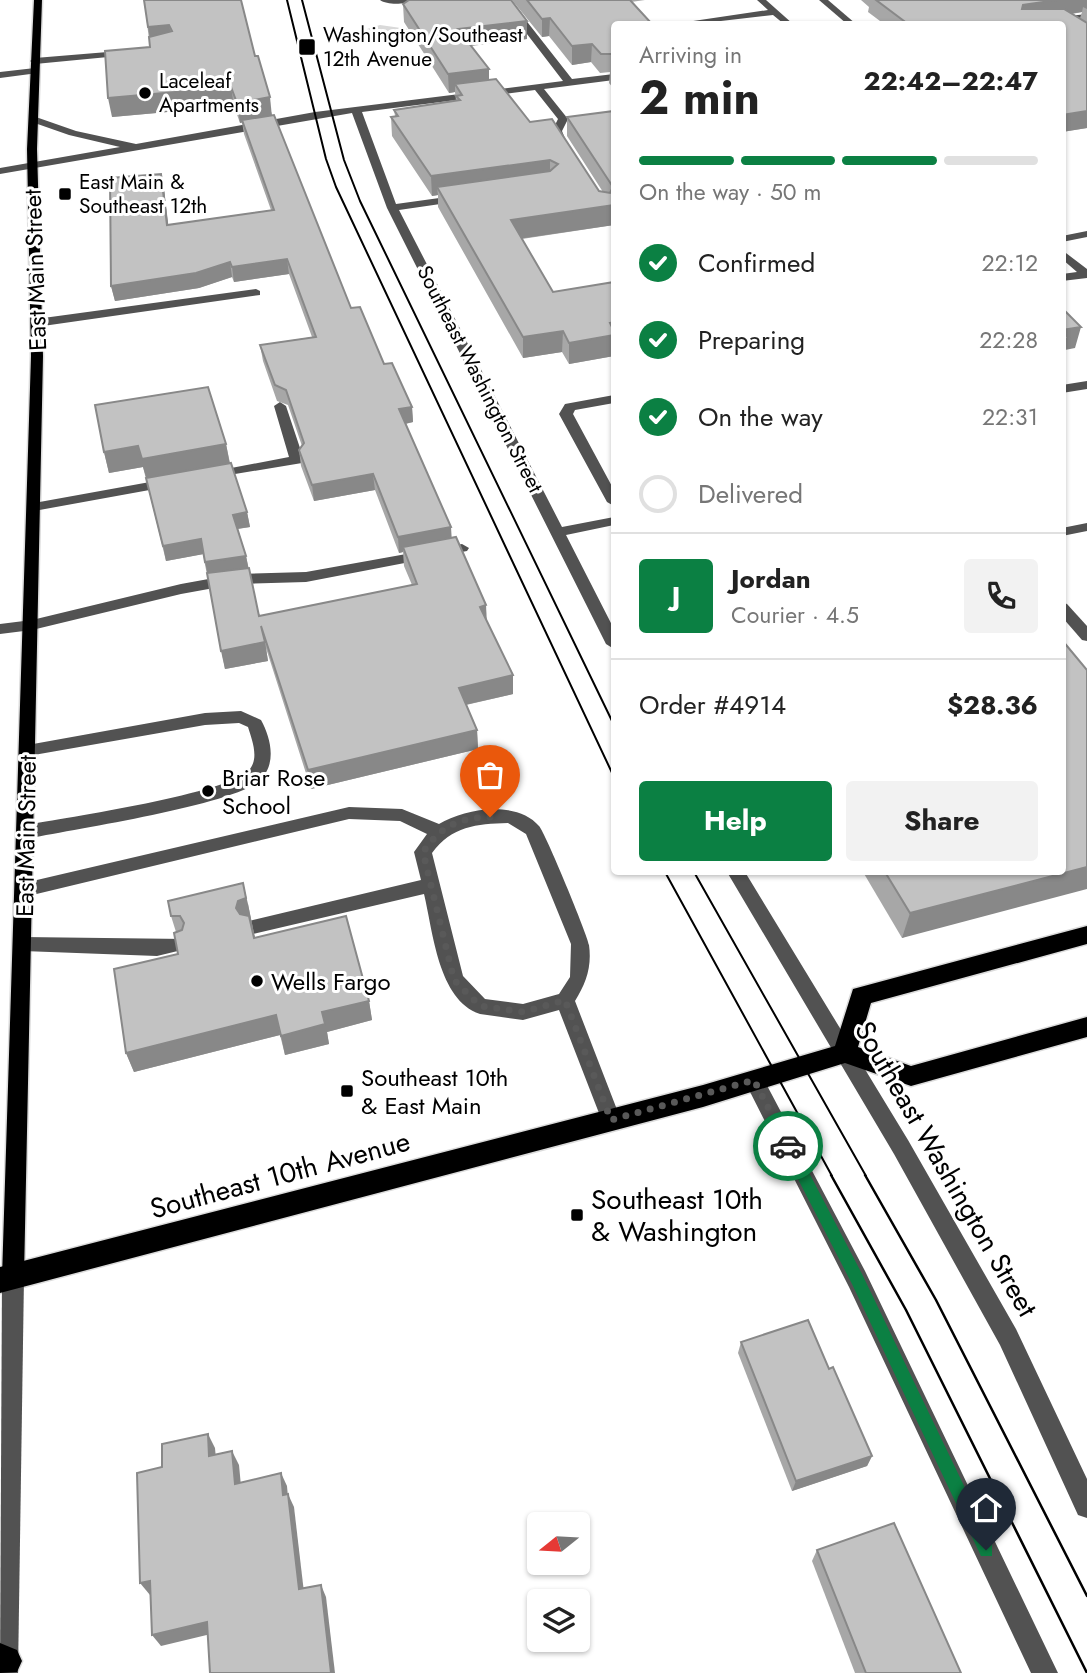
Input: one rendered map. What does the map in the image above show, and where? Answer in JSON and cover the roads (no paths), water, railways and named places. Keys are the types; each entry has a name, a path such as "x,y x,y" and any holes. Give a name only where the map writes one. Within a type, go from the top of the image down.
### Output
{"highway":[{"path":"1087,934 861,996 845,1053 911,1076 1087,1027"},
{"name":"Southeast 10th Avenue","path":"6,1279 611,1120 845,1053"}],"main road":[{"name":"East Main Street","path":"6,1279 23,944 32,625 36,323 32,166 38,0"}],"street":[{"path":"384,0 408,0"},
{"path":"505,0 570,83"},
{"path":"761,0 786,21"},
{"path":"823,0 848,21"},
{"path":"702,21 775,12"},
{"path":"1053,21 1087,17"},
{"path":"1066,22 1078,30"},
{"path":"0,75 35,66 144,51"},
{"path":"0,171 356,110 611,77"},
{"path":"538,87 563,119 557,131 575,162"},
{"name":"Southeast Washington Street","path":"356,110 392,208 611,638"},
{"path":"33,119 73,133 139,148"},
{"path":"392,208 471,197"},
{"path":"1066,238 1087,234"},
{"path":"1066,256 1087,274"},
{"path":"1066,277 1087,274"},
{"path":"36,323 256,293"},
{"path":"1066,388 1087,384"},
{"path":"611,399 570,407 566,414 611,496"},
{"path":"34,507 297,460 280,406"},
{"path":"559,532 611,523"},
{"path":"1066,531 1087,527"},
{"path":"0,629 32,625 181,589 236,579 306,577 462,548"},
{"path":"1066,612 1087,636"},
{"path":"26,832 220,793 240,786 256,775 265,763 264,746 256,724 241,717 205,719 27,750"},
{"path":"24,890 349,813 402,815 437,831"},
{"path":"511,816 533,830 580,944 579,978 565,1000 523,1012 480,1006 454,980 423,852 437,831 470,818 511,816"},
{"name":"Southeast Washington Street","path":"738,875 845,1053 1008,1337 1087,1506"},
{"path":"253,927 430,885"},
{"path":"23,944 157,948 178,944"},
{"path":"565,1000 611,1120"},
{"path":"754,1080 857,1279 1045,1673"},
{"name":"East Main Street","path":"4,1664 6,1279"}],"tram line":[{"path":"287,0 326,159 336,187 611,771"},
{"path":"302,0 344,160 360,201 611,719"},
{"path":"667,875 832,1176"},
{"path":"696,875 866,1176"},
{"path":"831,1175 906,1310 1087,1673"},
{"path":"865,1175 936,1300 1087,1596"}],"place":[{"name":"Washington/Southeast 12th Avenue","path":"307,47"},
{"name":"Laceleaf Apartments","path":"145,93"},
{"name":"East Main & Southeast 12th","path":"65,194"},
{"name":"Briar Rose School","path":"208,791"},
{"name":"Wells Fargo","path":"257,981"},
{"name":"Southeast 10th & East Main","path":"347,1091"},
{"name":"Southeast 10th & Washington","path":"577,1215"}]}
